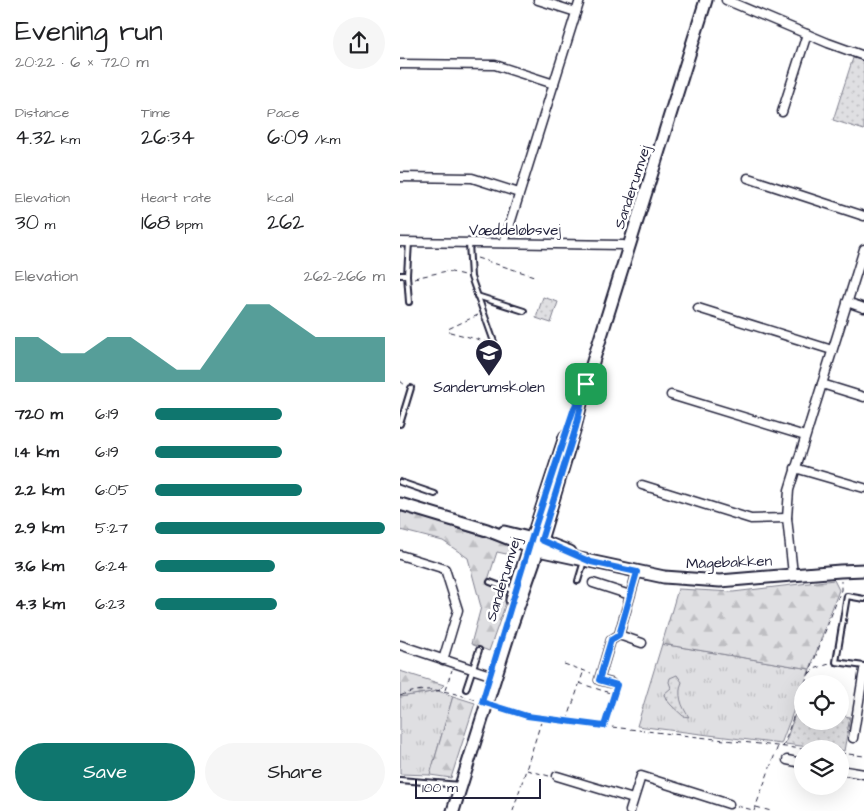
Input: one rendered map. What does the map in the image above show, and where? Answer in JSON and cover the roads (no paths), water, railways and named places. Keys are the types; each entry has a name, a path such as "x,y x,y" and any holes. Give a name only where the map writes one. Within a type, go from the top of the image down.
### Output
{"street":[{"path":"538,0 576,12"},
{"path":"504,244 580,0"},
{"name":"Sanderumvej","path":"451,811 516,611 535,544 576,427 586,384 706,0"},
{"path":"726,0 864,56"},
{"path":"782,112 807,34"},
{"path":"400,64 495,65 554,84"},
{"path":"400,177 472,178 519,193"},
{"path":"748,178 864,216"},
{"name":"Væddeløbsvej","path":"400,242 623,245 629,247"},
{"name":"Mågebakken","path":"793,574 787,518 789,490 864,249"},
{"path":"847,302 864,308"},
{"path":"698,308 832,350"},
{"path":"822,384 864,397"},
{"path":"671,395 805,436"},
{"path":"795,468 864,488"},
{"path":"642,486 751,519 787,518"},
{"name":"Mågebakken","path":"400,504 588,561 637,572 682,579 720,580 840,570 864,570"},
{"name":"Sanderumvej","path":"485,702 509,589 535,544"},
{"path":"400,555 445,569 458,610 443,660"},
{"path":"611,683 599,680 611,640 619,635 637,572"},
{"path":"594,583 630,595"},
{"path":"619,635 642,643"},
{"path":"400,645 490,675"},
{"path":"853,738 864,672"},
{"path":"787,760 794,761"},
{"path":"849,772 864,774"},
{"path":"556,776 633,799"},
{"path":"630,811 641,776 729,804"}],"lane":[{"path":"409,242 409,302"},
{"path":"470,243 471,277 494,342"},
{"path":"400,275 408,275"},
{"path":"477,296 524,311"},
{"path":"400,424 411,388"},
{"path":"400,482 435,494"},
{"path":"578,581 588,561"},
{"path":"490,582 509,589 508,574"},
{"path":"864,599 847,596 836,662 864,666"},
{"path":"466,689 479,650"},
{"path":"400,780 459,785"}],"place":[{"name":"Sanderumskolen","path":"489,377"}]}
